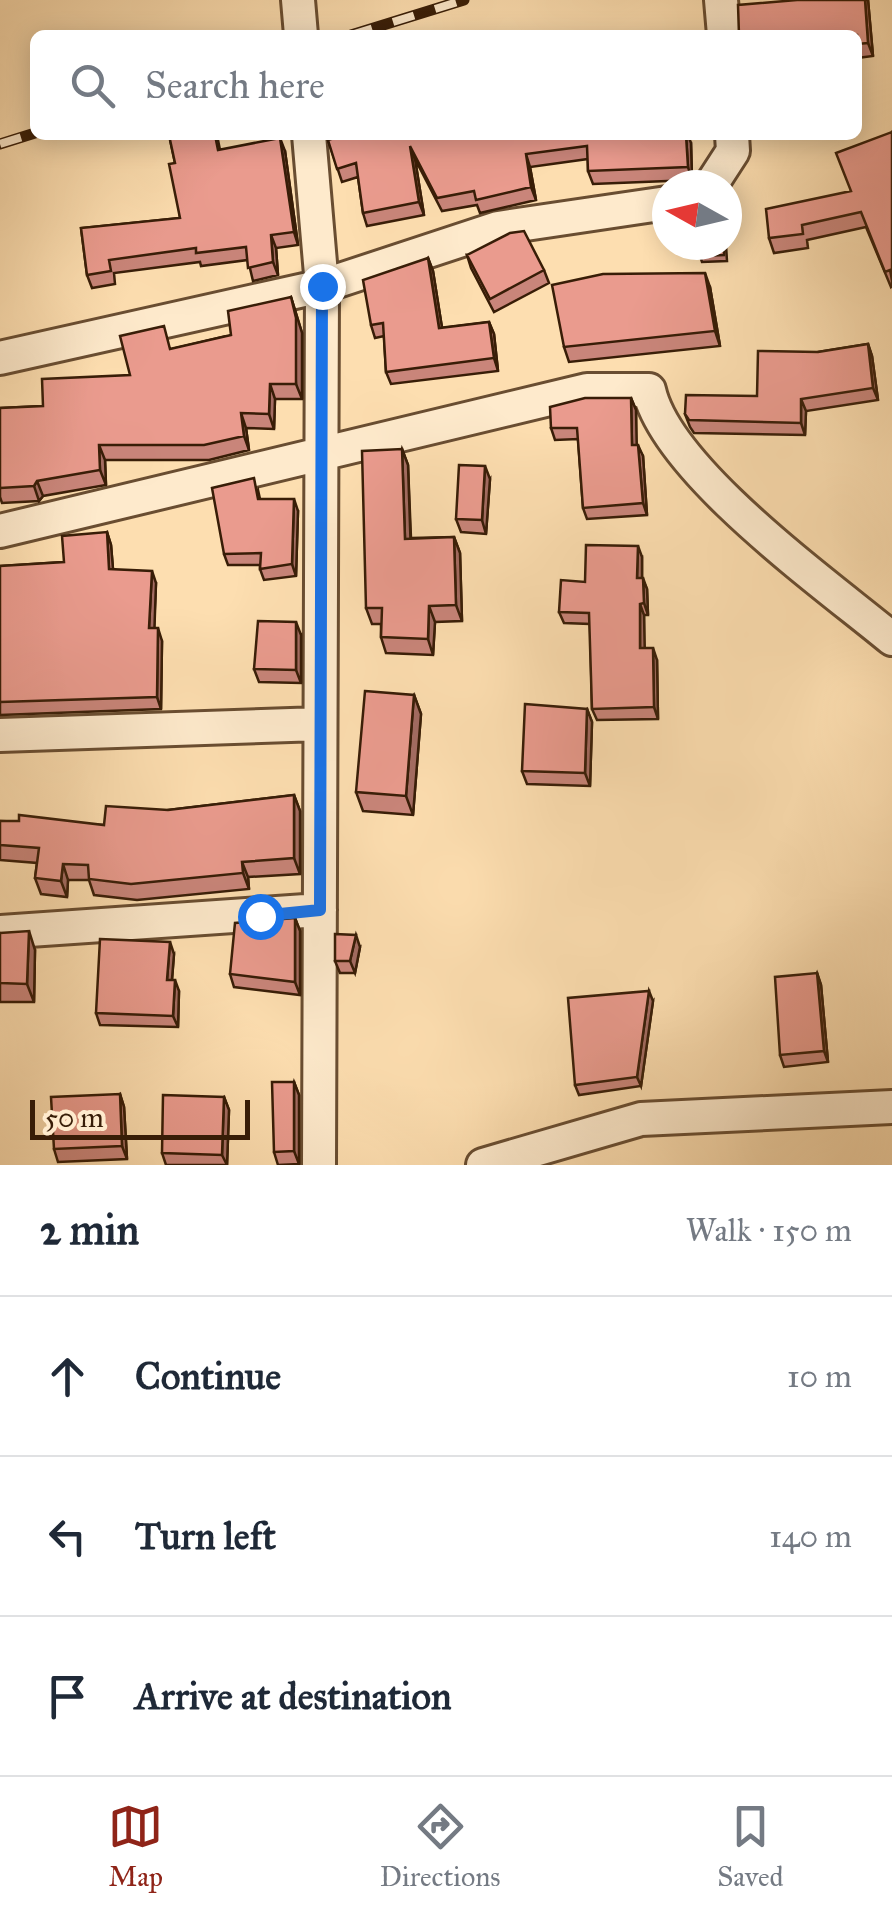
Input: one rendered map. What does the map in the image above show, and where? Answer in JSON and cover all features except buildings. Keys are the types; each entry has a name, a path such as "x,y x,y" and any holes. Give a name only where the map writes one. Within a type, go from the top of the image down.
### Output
{"street":[{"path":"298,0 300,30"},
{"path":"721,0 724,30"},
{"path":"309,140 322,286 319,1165"},
{"path":"722,170 734,151 733,140"},
{"path":"0,358 322,286 498,228 652,205"},
{"path":"0,531 588,390 649,390 653,409 697,468 771,539 892,639"},
{"path":"0,735 320,724"},
{"path":"0,932 320,910"},
{"path":"484,1165 641,1119 892,1108"}],"railway":[{"path":"367,30 464,0"},
{"path":"0,144 30,135"}],"route":[{"path":"260,916 320,910 322,286"}]}
